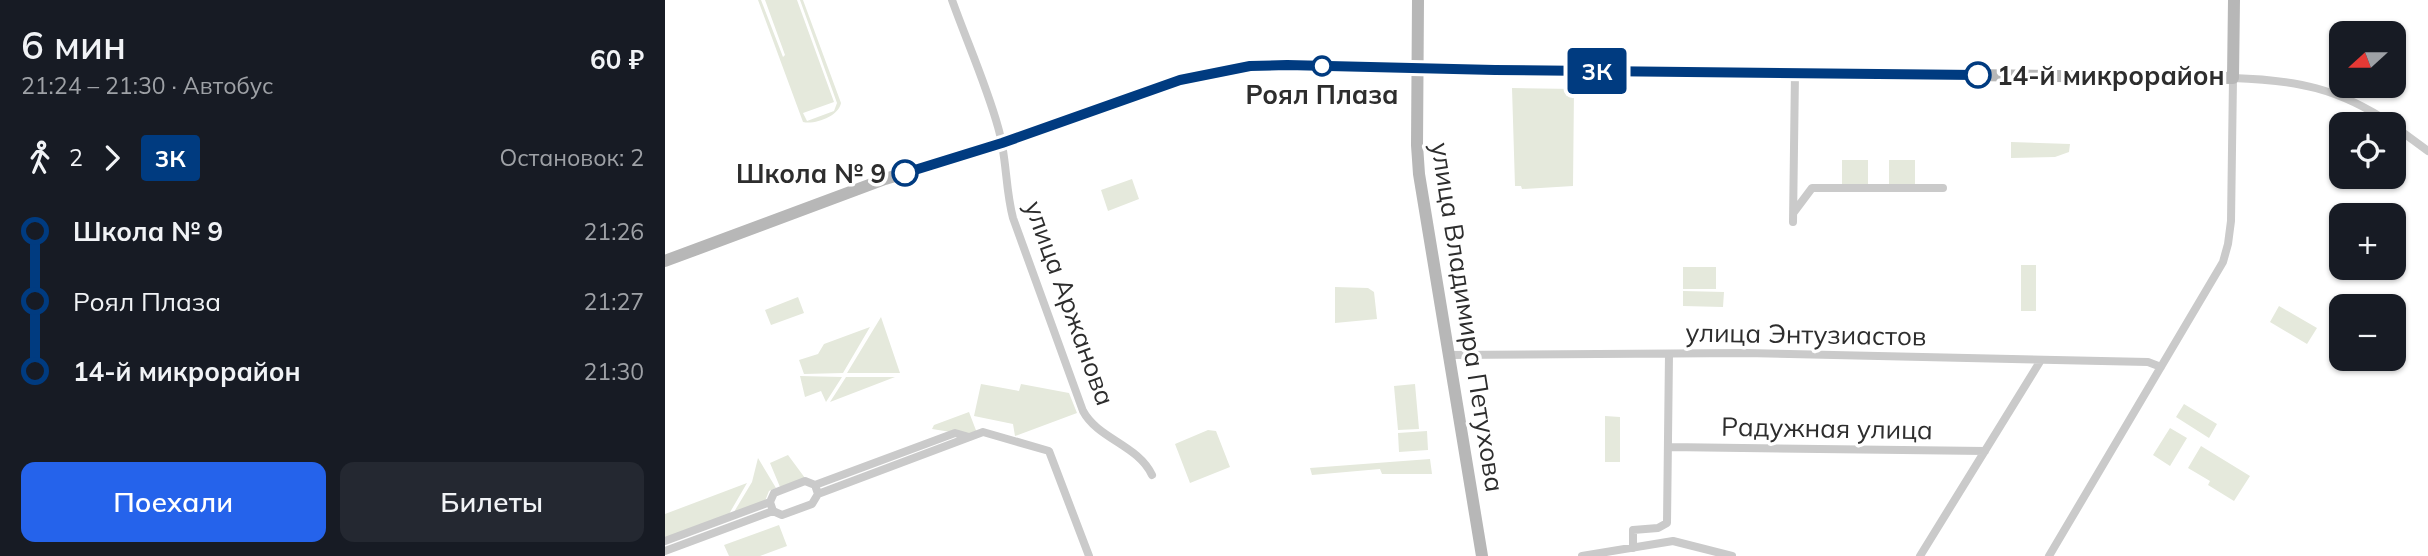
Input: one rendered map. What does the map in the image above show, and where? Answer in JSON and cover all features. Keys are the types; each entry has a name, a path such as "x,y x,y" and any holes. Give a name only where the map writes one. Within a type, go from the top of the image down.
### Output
{"main road":[{"name":"улица Владимира Петухова","path":"1418,0 1419,174 1482,556"},
{"path":"665,261 884,179 1002,143 1159,87 1223,70 1287,65 2233,78 2234,0"}],"street":[{"name":"улица Аржанова","path":"952,0 998,126 1013,218 1083,411 1091,422 1140,458 1152,475"},
{"path":"1793,222 1795,73"},
{"path":"2049,556 2219,270 2228,244 2231,221 2233,78 2274,79 2325,91 2347,97 2372,112"},
{"path":"2406,135 2428,151"},
{"path":"1794,212 1812,188 1943,188"},
{"name":"улица Энтузиастов","path":"1449,355 1746,353 2148,362 2161,367"},
{"path":"1633,548 1633,530 1658,527 1667,523 1669,354"},
{"path":"1920,556 2041,359"},
{"path":"816,489 955,433 969,437 983,432 1049,451 1089,556"},
{"name":"Радужная улица","path":"1668,447 1985,451"},
{"path":"771,506 771,497 778,491 805,481 816,489"},
{"path":"771,506 782,514 812,504 816,489"},
{"path":"665,541 771,506"},
{"path":"665,551 771,506"},
{"path":"1582,556 1673,541 1732,556"}],"shaded area":[{"path":"758,0 761,0 783,57 785,55 765,0 797,0 834,102 803,113 807,121 834,111 837,103 800,0 803,0 841,103 831,116 814,122 803,122"},
{"path":"1512,88 1574,89 1573,186 1522,189 1521,186 1515,186"},
{"path":"2011,142 2070,144 2069,152 2055,157 2011,158"},
{"path":"1842,160 1868,160 1868,184 1842,184"},
{"path":"1889,160 1915,160 1915,184 1889,184"},
{"path":"1132,179 1139,199 1108,211 1101,190"},
{"path":"2021,265 2036,265 2036,311 2021,311"},
{"path":"1683,267 1716,267 1716,289 1683,289"},
{"path":"1335,287 1368,288 1374,292 1377,319 1335,323"},
{"path":"1683,291 1724,292 1723,307 1683,306"},
{"path":"798,297 804,313 771,325 765,310"},
{"path":"2279,306 2317,328 2307,344 2270,322"},
{"path":"881,317 900,373 847,373"},
{"path":"870,327 843,373 804,374 799,360 818,354 824,344"},
{"path":"800,376 842,377 826,402 821,391 805,397"},
{"path":"846,377 895,377 830,402"},
{"path":"981,384 1019,391 1021,384 1069,393 1077,413 1015,436 1013,424 974,416"},
{"path":"1415,384 1419,429 1398,430 1394,386"},
{"path":"2184,404 2217,424 2209,438 2176,417"},
{"path":"969,412 977,433 970,435 932,429 934,425"},
{"path":"1605,416 1620,417 1620,462 1605,462"},
{"path":"2170,428 2187,438 2170,466 2153,455"},
{"path":"1208,430 1216,431 1230,467 1190,483 1175,444"},
{"path":"1427,431 1428,450 1399,452 1398,433"},
{"path":"2201,446 2250,476 2234,501 2208,485 2210,481 2188,468"},
{"path":"788,455 805,478 780,487 770,463"},
{"path":"758,458 776,488 769,491 765,501 734,512 752,482"},
{"path":"1430,459 1432,474 1382,474 1380,469 1312,475 1310,468"},
{"path":"747,483 729,514 665,538 665,514"},
{"path":"779,525 787,546 760,556 729,556 724,545"}],"bus line":[{"name":"3К","path":"905,173 1002,143 1180,80 1250,66 1978,75"}],"place":[{"name":"Роял Плаза","path":"1322,66"},
{"name":"14-й микрорайон","path":"1978,75"},
{"name":"Школа № 9","path":"905,173"}]}
